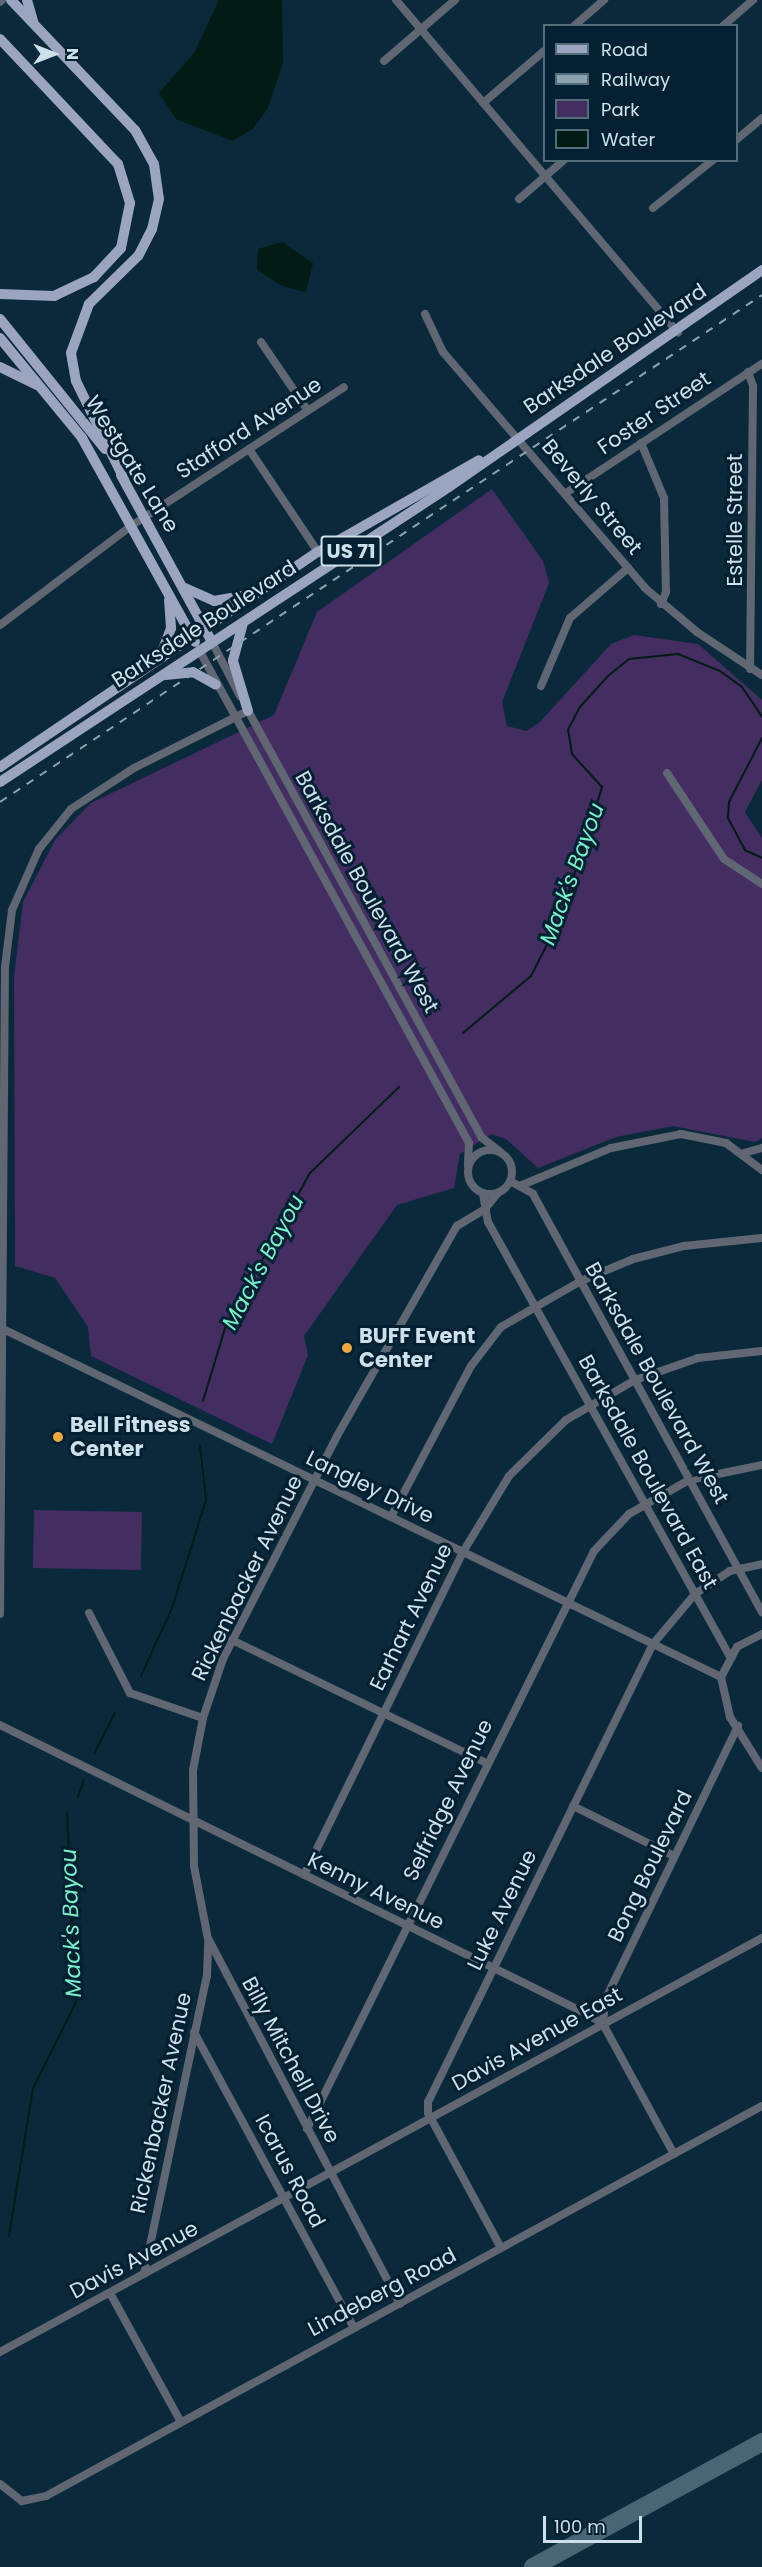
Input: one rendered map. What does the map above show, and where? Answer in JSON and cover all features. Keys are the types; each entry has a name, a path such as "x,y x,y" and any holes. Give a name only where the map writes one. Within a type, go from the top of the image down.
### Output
{"main road":[{"path":"11,0 135,130 147,146 158,183 146,243 89,304 74,335 76,381 124,479"},
{"path":"27,0 38,28"},
{"path":"0,39 118,164 129,190 129,218 114,258 82,285 40,298 0,294"},
{"path":"0,49 15,54"},
{"name":"Barksdale Boulevard","path":"0,782 678,333 762,270"},
{"name":"Westgate Lane","path":"0,319 63,391 124,479 212,642"},
{"name":"Westgate Lane","path":"0,338 55,399 131,526 199,650"},
{"path":"0,367 30,378 55,399"},
{"name":"Barksdale Boulevard","path":"0,767 76,712 318,552 488,457"},
{"path":"318,552 327,567"},
{"path":"179,581 214,602 258,591"},
{"path":"160,657 171,628 168,594"},
{"path":"245,620 233,657 248,711"},
{"path":"160,676 194,672 216,685"},
{"path":"76,712 85,725"}],"street":[{"path":"396,0 678,333"},
{"path":"384,61 454,0"},
{"path":"576,24 604,0"},
{"path":"725,24 753,0"},
{"path":"483,103 543,52"},
{"path":"738,138 762,118"},
{"path":"519,199 562,162"},
{"path":"653,207 703,163"},
{"name":"Beverly Street","path":"425,314 443,352 519,437 628,568 661,604 750,669 762,675"},
{"path":"261,342 308,411"},
{"name":"Foster Street","path":"566,493 762,364"},
{"name":"Estelle Street","path":"748,372 753,386 750,669"},
{"name":"Stafford Avenue","path":"0,625 131,526 344,387"},
{"path":"641,443 664,498 666,592 661,604"},
{"path":"249,449 318,552"},
{"path":"541,686 570,618 628,568"},
{"name":"Barksdale Boulevard West","path":"212,642 481,1137 500,1152"},
{"path":"199,650 233,718 469,1143 468,1165 468,1180 483,1194 498,1193 510,1181 512,1166 500,1152 480,1151 468,1165"},
{"path":"0,1614 5,967 17,893 39,849 71,809 134,768 248,711"},
{"path":"667,773 724,859 762,884"},
{"path":"510,1181 522,1185 582,1158 654,1137 705,1136 744,1153 762,1170"},
{"path":"744,1153 762,1148"},
{"name":"Barksdale Boulevard West","path":"522,1185 533,1194 762,1612"},
{"name":"Rickenbacker Avenue","path":"191,1820 202,1718 232,1640 315,1480 457,1226 484,1209 498,1193"},
{"name":"Barksdale Boulevard East","path":"483,1194 484,1209 535,1305 730,1657"},
{"path":"392,1517 482,1348 501,1327 535,1305 581,1281 660,1252 762,1238"},
{"name":"Langley Drive","path":"2,1328 721,1677"},
{"name":"Earhart Avenue","path":"304,1875 463,1552 510,1476 549,1435 590,1405 635,1380 698,1358 762,1351"},
{"name":"Selfridge Avenue","path":"307,2129 565,1602 602,1541 645,1505 690,1480 762,1465"},
{"path":"738,1568 762,1564"},
{"name":"Luke Avenue","path":"431,2118 428,2102 653,1644 695,1594 738,1568"},
{"path":"89,1613 130,1693 202,1718"},
{"path":"762,1634 730,1657 721,1677 722,1698 762,1768"},
{"path":"232,1640 486,1763"},
{"name":"Kenny Avenue","path":"0,1725 603,2024"},
{"name":"Bong Boulevard","path":"603,2024 605,2000 738,1725"},
{"path":"573,1806 674,1856"},
{"name":"Billy Mitchell Drive","path":"191,1820 196,1886 208,1939 400,2304"},
{"name":"Davis Avenue East","path":"331,2174 762,1938"},
{"name":"Rickenbacker Avenue","path":"144,2274 194,2032 208,1939"},
{"path":"603,2024 674,2154"},
{"name":"Icarus Road","path":"194,2032 354,2328"},
{"name":"Lindeberg Road","path":"0,2484 16,2499 46,2496 762,2106"},
{"path":"431,2118 501,2248"},
{"name":"Davis Avenue","path":"0,2352 331,2174"},
{"path":"110,2293 181,2422"}],"green space":[{"path":"492,489 543,561 549,583 502,702 507,726 526,731 539,723 611,644 634,635 698,644 762,700 762,780 745,812 762,838 762,1138 755,1142 673,1126 616,1137 538,1168 506,1139 491,1134 460,1154 454,1188 397,1205 304,1336 308,1355 272,1444 91,1356 88,1327 55,1278 15,1266 14,977 23,902 55,840 91,803 274,715 317,612"},
{"path":"34,1510 142,1512 141,1570 33,1568"}],"water":[{"path":"219,0 282,0 283,63 268,108 253,129 232,141 176,119 159,93 194,53"},
{"path":"282,242 313,263 306,292 282,286 257,270 258,249"}],"waterway":[{"name":"Mack's Bayou","path":"463,1033 531,976 560,919 602,787 572,754 568,730 579,708 608,676 629,659 678,654 720,671 742,687 762,717"},
{"name":"Mack's Bayou","path":"762,738 729,802 728,818 745,850 762,858"},
{"name":"Mack's Bayou","path":"203,1401 225,1328 310,1173 399,1087"},
{"name":"Mack's Bayou","path":"141,1676 172,1608 206,1500 200,1446"},
{"name":"Mack's Bayou","path":"94,1754 115,1713"},
{"name":"Mack's Bayou","path":"78,1797 84,1780"},
{"name":"Mack's Bayou","path":"9,2236 33,2088 76,2002 67,1812"}],"taxiway":[{"path":"533,2567 762,2442"}],"railway":[{"path":"0,802 762,295"}],"place":[{"name":"BUFF Event Center","path":"347,1348"},
{"name":"Bell Fitness Center","path":"58,1437"}]}
